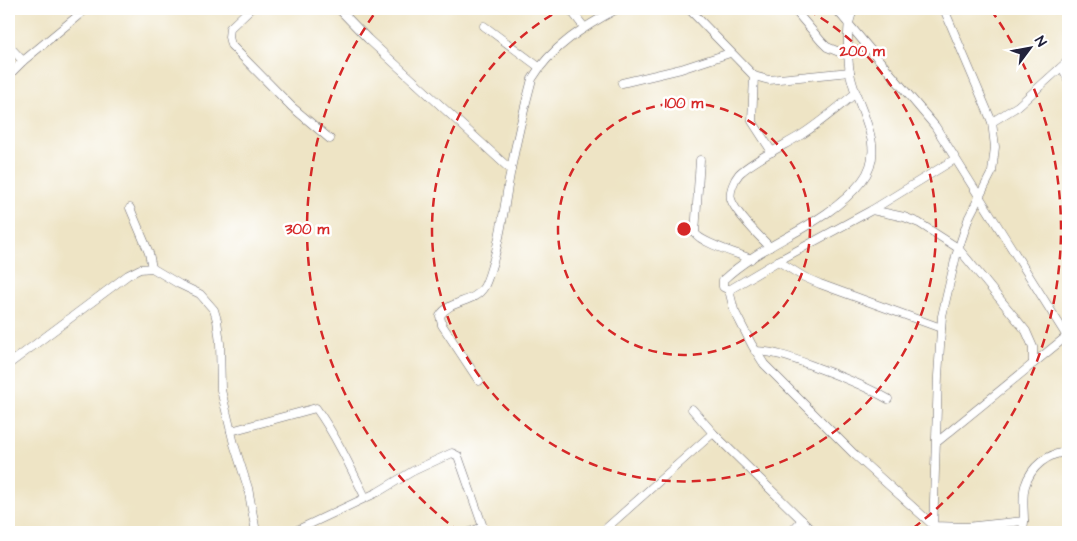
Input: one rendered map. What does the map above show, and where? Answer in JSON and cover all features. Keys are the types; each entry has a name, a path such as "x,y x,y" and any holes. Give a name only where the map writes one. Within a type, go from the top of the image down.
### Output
{"street":[{"path":"9,75 23,61 86,9"},
{"path":"250,9 230,28 229,37 231,45 292,107 330,139"},
{"path":"339,9 368,40 511,170"},
{"path":"570,9 584,27"},
{"path":"479,381 446,332 440,316 447,308 477,295 484,286 498,246 511,170 532,79 539,66 584,27 617,9"},
{"path":"689,9 754,76 770,80 850,72"},
{"path":"794,9 827,47 849,56"},
{"path":"836,9 930,119 1068,337 936,442"},
{"path":"729,290 723,287 723,280 751,259 827,214 863,180 871,164 873,149 866,118 850,72 849,22 854,9"},
{"path":"934,529 941,328 946,292 969,217 990,178 994,164 995,147 992,122 944,9"},
{"path":"484,26 539,66"},
{"path":"9,46 23,61"},
{"path":"622,83 681,69 730,53"},
{"path":"992,122 1018,106 1068,61"},
{"path":"1062,67 1068,80"},
{"path":"754,76 752,121 772,152"},
{"path":"770,248 731,200 732,190 739,174 803,134 856,93"},
{"path":"729,290 872,210 956,159"},
{"path":"700,160 695,233 711,244 751,259"},
{"path":"130,208 149,253 152,268"},
{"path":"872,210 904,217 919,223 958,248 1026,331 1033,347 1033,363"},
{"path":"778,261 804,277 820,284 941,328"},
{"path":"9,364 128,275 146,268 152,268 200,294 214,310 218,320 221,390 248,488 256,532"},
{"path":"729,290 734,310 755,351 764,364 812,414 934,529 1024,521"},
{"path":"755,351 773,352 792,358 867,387 888,399"},
{"path":"231,431 316,408 345,454 365,497"},
{"path":"692,409 713,433 814,532"},
{"path":"602,532 713,433"},
{"path":"1023,532 1024,492 1029,476 1039,463 1047,457 1056,453 1068,452"},
{"path":"293,532 378,492 452,453 458,456 484,530 470,532"},
{"path":"791,532 802,520"}]}
